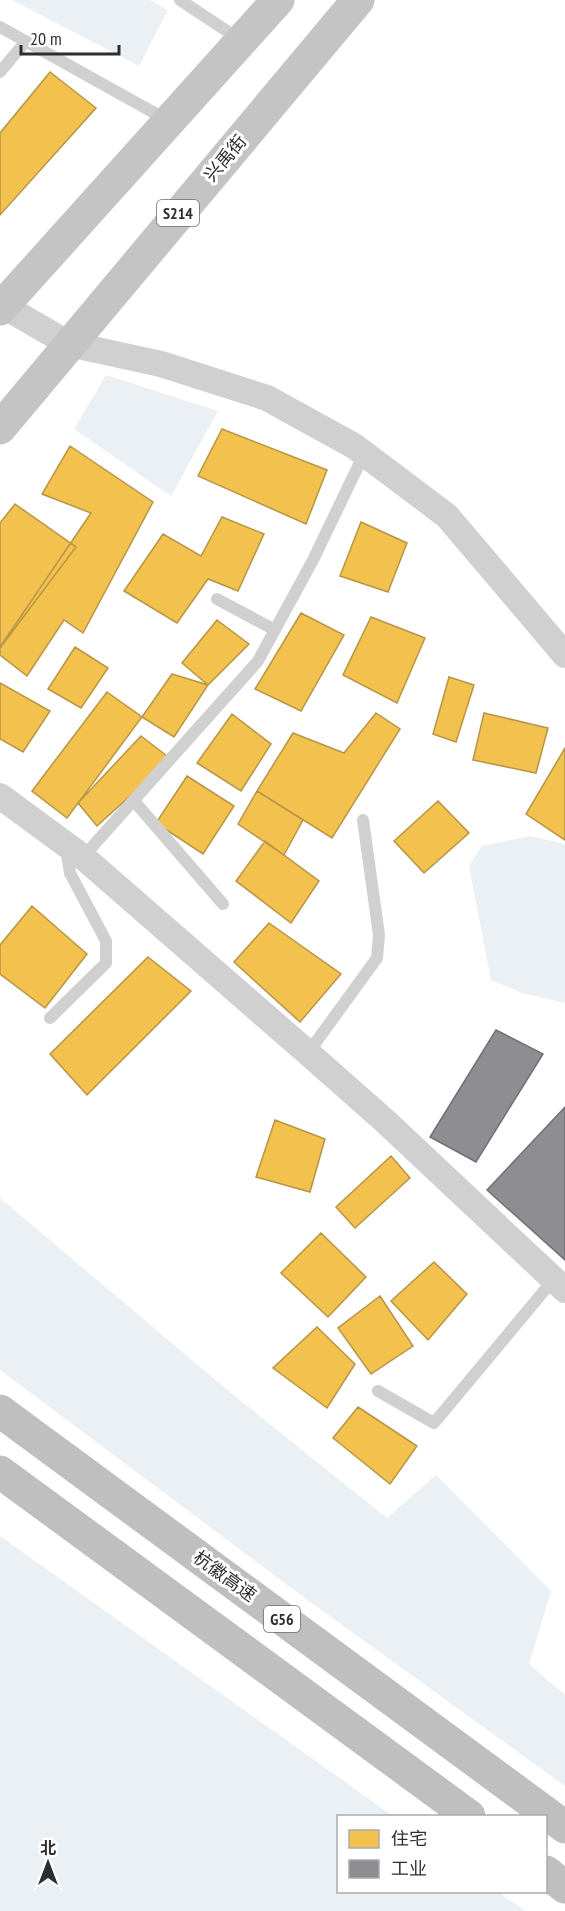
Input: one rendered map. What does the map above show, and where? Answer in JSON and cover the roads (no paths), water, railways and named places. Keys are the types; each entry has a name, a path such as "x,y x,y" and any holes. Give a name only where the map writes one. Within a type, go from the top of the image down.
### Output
{"highway":[{"name":"杭徽高速","path":"0,1411 565,1827"},
{"path":"0,1472 468,1815"},
{"path":"547,1873 565,1887"}],"main road":[{"path":"1,306 278,0"},
{"name":"兴禹街","path":"0,428 358,0"}],"street":[{"path":"1,306 69,344 161,364 267,399 364,454 447,516 565,655"},
{"path":"0,796 74,851 308,1053 385,1121 560,1284"}],"lane":[{"path":"180,0 242,40"},
{"path":"0,27 169,121"},
{"path":"0,72 26,41"},
{"path":"50,1018 106,963 106,941 70,873 74,851 134,801 258,661 313,560 364,454"},
{"path":"217,599 274,630"},
{"path":"134,801 224,904"},
{"path":"308,1053 377,958 379,935 363,820"},
{"path":"378,1391 434,1423 560,1284"}]}
